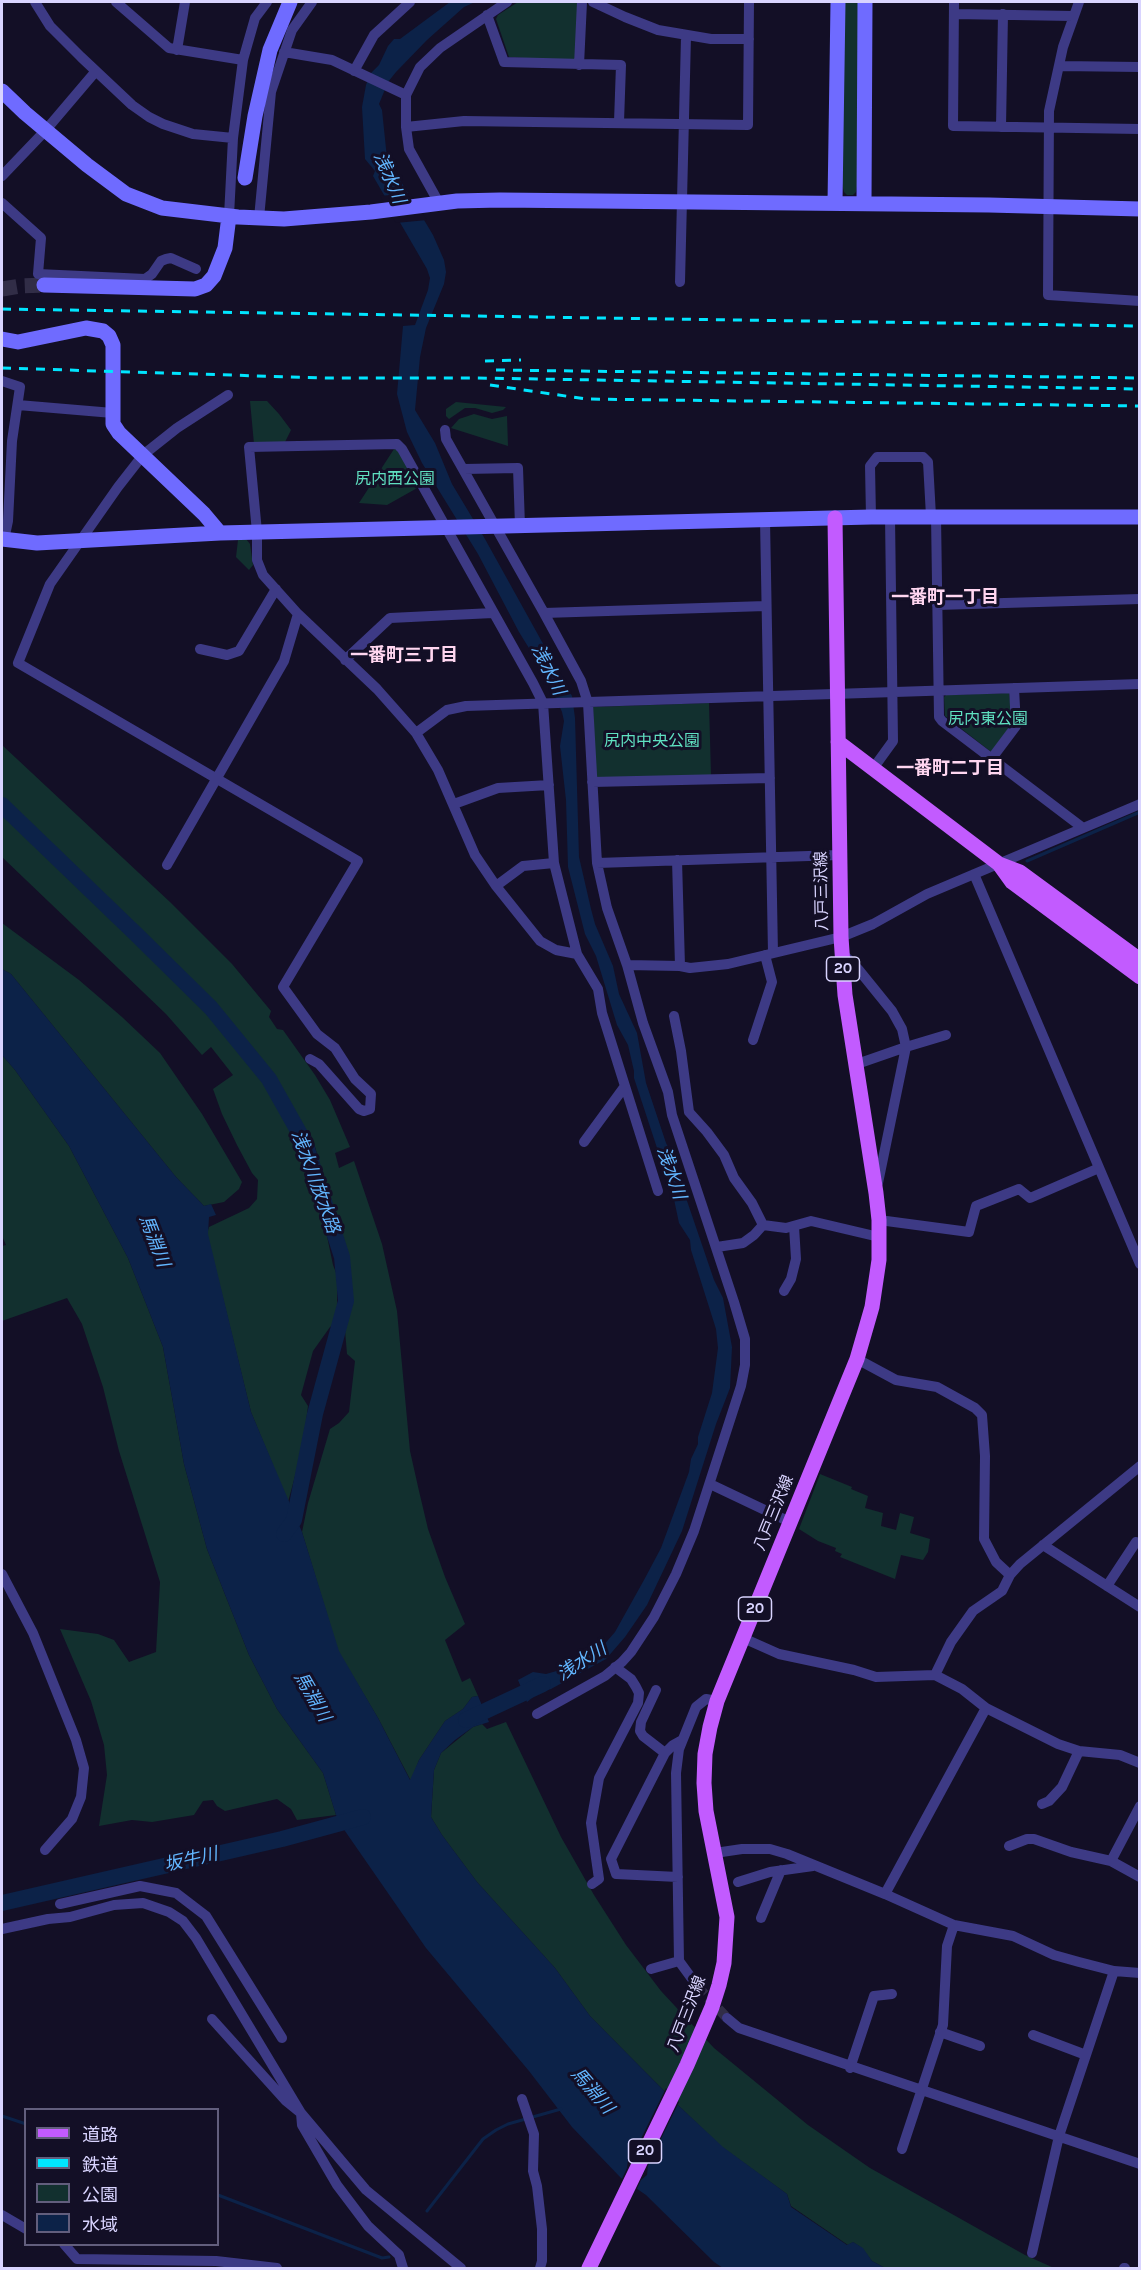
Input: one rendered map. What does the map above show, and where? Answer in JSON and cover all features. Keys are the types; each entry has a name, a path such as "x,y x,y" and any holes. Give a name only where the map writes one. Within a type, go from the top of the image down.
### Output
{"main road":[{"name":"八戸三沢線","path":"589,2268 701,2033 719,1985 726,1940 726,1917 706,1811 705,1754 717,1701 857,1359 872,1307 879,1260 876,1193 857,1064 844,995 839,855 835,518"},
{"path":"837,742 999,864 1020,872 1140,960"},
{"path":"999,864 1012,882 1140,977"}],"street":[{"path":"34,2 50,26 132,105 162,124 193,134 233,138"},
{"path":"116,2 169,48 243,60"},
{"path":"177,50 185,2"},
{"path":"44,285 195,289 206,285 214,276 225,248 233,138 243,60 255,18 267,2"},
{"path":"245,178 255,116 270,50 290,2"},
{"path":"259,218 271,92 292,30 312,2"},
{"path":"359,73 374,35 410,2"},
{"path":"439,203 409,148 406,127 406,95 420,67 440,48 507,2"},
{"path":"579,65 582,2"},
{"path":"593,2 647,26 686,36 711,39 749,39"},
{"path":"406,127 464,121 748,125 749,2"},
{"path":"835,203 838,2"},
{"path":"864,203 865,2"},
{"path":"954,2 952,126 1140,129"},
{"path":"1079,2 1059,66 1049,111 1048,295 1140,301"},
{"path":"954,14 1073,16"},
{"path":"1001,127 1003,14"},
{"path":"487,15 504,62 621,65 619,122"},
{"path":"680,282 686,36"},
{"path":"284,52 332,60 406,95"},
{"path":"1059,66 1140,67"},
{"path":"2,176 45,131 96,71"},
{"path":"2,91 45,131 126,194 162,208 229,216 284,219 439,203 500,200 864,203 1140,209"},
{"path":"2,203 41,238 38,274 145,279 152,274 161,261 171,258 196,269"},
{"path":"2,339 18,342 86,328 103,331 109,336 113,345 113,424 119,433 204,514 220,533"},
{"path":"2,381 20,387 12,441 9,502 3,539 37,543 79,542 220,533 871,517 1140,517"},
{"path":"228,395 177,428 143,455 51,584 18,663 218,777 357,861 283,987 317,1034 335,1048 355,1079 371,1094 370,1108 364,1111 359,1109 320,1064 310,1059"},
{"path":"18,405 113,413"},
{"path":"445,430 446,439 581,681 588,703 597,863 607,908 627,965 643,1023 668,1092 672,1115 717,1247 745,1339 745,1365 741,1386 694,1531 676,1574 643,1634 631,1652 615,1667 584,1688 537,1714"},
{"path":"578,954 556,950 540,941 496,886 475,855 438,770 416,734 377,689 298,614 263,575 257,560 257,532 249,447 397,444 450,528 493,613 545,704 554,863 578,954 598,989 602,1013 658,1191"},
{"path":"871,517 870,466 877,457 923,457 928,462 933,516 939,717 942,722 1083,828"},
{"path":"464,470 518,468 520,526"},
{"path":"872,770 893,741 890,517"},
{"path":"753,1040 772,982 769,954 771,856 765,520"},
{"path":"200,649 227,655 239,651 276,589"},
{"path":"937,605 1140,599"},
{"path":"544,613 766,606"},
{"path":"345,660 390,618 493,613"},
{"path":"166,865 284,661 298,614"},
{"path":"416,734 447,710 466,706 768,698 1140,684"},
{"path":"992,758 1016,726 1014,688"},
{"path":"592,782 770,778"},
{"path":"453,804 498,788 549,785"},
{"path":"627,965 690,968 728,964 841,936 873,924 927,894 1140,804"},
{"path":"597,863 839,855"},
{"path":"677,860 680,966"},
{"path":"496,886 524,866 554,863"},
{"path":"974,874 1139,1260"},
{"path":"842,953 892,1011 902,1029 906,1047 876,1193"},
{"path":"674,1016 681,1051 688,1112 724,1155 734,1178 752,1203 763,1225"},
{"path":"857,1064 946,1035"},
{"path":"584,1142 625,1086"},
{"path":"879,1220 969,1232 976,1206 1019,1189 1030,1198 1099,1168"},
{"path":"763,1225 786,1228 804,1221 812,1221 879,1237"},
{"path":"717,1247 742,1243 763,1225"},
{"path":"784,1291 791,1279 796,1259 795,1226"},
{"path":"857,1359 896,1380 937,1387 975,1408 982,1415 985,1456 984,1539 996,1562 1010,1575"},
{"path":"935,1675 951,1642 973,1611 1002,1591 1010,1575 1043,1545 1140,1466"},
{"path":"710,1484 790,1522"},
{"path":"1107,1586 1136,1542"},
{"path":"1043,1545 1140,1607"},
{"path":"2,1574 33,1633 76,1740 84,1768 81,1797 72,1819 45,1850"},
{"path":"743,1638 779,1654 876,1677 935,1675 962,1689 986,1708 1058,1744 1079,1751 1120,1755 1140,1763"},
{"path":"592,1884 599,1879 591,1823 599,1779 638,1703 639,1693 631,1679 615,1667"},
{"path":"656,1690 641,1722 640,1731 665,1753"},
{"path":"698,1988 679,1961 676,1773 682,1740 696,1707 706,1699 717,1701"},
{"path":"885,1894 986,1708"},
{"path":"678,1877 616,1874 611,1859 665,1753 682,1740"},
{"path":"1042,1804 1049,1801 1062,1787 1079,1751"},
{"path":"1111,1861 1140,1806"},
{"path":"1009,1846 1027,1839 1034,1839 1071,1852 1111,1861 1140,1877"},
{"path":"715,1853 742,1849 770,1849 885,1894 954,1925 1013,1936 1054,1955 1114,1971 1140,1973"},
{"path":"738,1882 781,1870 816,1866"},
{"path":"760,1918 781,1870"},
{"path":"60,1904 140,1886 176,1893 206,1916 282,2038"},
{"path":"2,1929 70,1917 114,1905 143,1904 169,1912 183,1921 196,1938 301,2113 366,2190 461,2268"},
{"path":"902,2149 943,2025 947,1946 954,1925"},
{"path":"651,1969 679,1961"},
{"path":"1032,2253 1059,2136 1114,1971"},
{"path":"850,2067 874,1996 892,1994"},
{"path":"727,2018 739,2028 1140,2164"},
{"path":"212,2019 285,2100 301,2113 302,2125 337,2185 368,2226 399,2256 403,2268"},
{"path":"940,2032 980,2046"},
{"path":"1033,2035 1086,2055"},
{"path":"522,2099 534,2134 533,2171 542,2229 540,2268"},
{"path":"2,2215 24,2228"},
{"path":"66,2246 77,2259 216,2261 277,2268"}],"green space":[{"path":"518,2 578,2 576,57 572,61 509,57 496,19 498,15"},
{"path":"844,2 861,2 858,180 856,192 853,195 847,195 844,192 841,180"},
{"path":"250,401 267,401 279,414 291,430 284,444 254,444"},
{"path":"456,402 506,407 492,413 475,408 465,408 449,419 446,416 446,409"},
{"path":"474,414 492,419 507,416 508,446 451,428 459,419"},
{"name":"尻内西公園","path":"394,449 398,450 419,487 387,505 359,503"},
{"path":"246,539 250,544 253,565 249,570 236,557 238,540"},
{"name":"尻内東公園","path":"1009,693 1013,725 994,751 990,751 945,716 944,697 946,695"},
{"name":"尻内中央公園","path":"709,703 711,775 595,779 593,707"},
{"path":"2,745 170,902 232,964 271,1011 269,1017 277,1029 283,1030 315,1075 330,1100 350,1147 335,1153 339,1168 354,1161 382,1244 397,1311 410,1451 428,1529 465,1624 445,1640 462,1682 470,1678 478,1696 472,1697 463,1709 445,1721 419,1760 411,1781 378,1718 338,1651 302,1532 308,1503 330,1429 349,1412 355,1361 347,1354 345,1330 351,1294 346,1257 309,1130 296,1135 322,1212 337,1275 337,1322 330,1327 313,1351 301,1395 308,1406 303,1447 288,1502 251,1412 207,1234 209,1227 249,1208 257,1199 258,1180 237,1145 213,1089 233,1075 211,1047 202,1055 166,1014 2,857"},
{"path":"2,923 79,980 160,1053 202,1114 242,1182 239,1189 224,1202 204,1206 176,1177 11,974 2,969"},
{"path":"2,1055 69,1146 128,1258 163,1347 184,1464 207,1549 249,1655 277,1709 323,1773 336,1815 297,1820 291,1809 277,1799 225,1811 213,1800 203,1801 194,1815 152,1822 132,1820 99,1826 107,1775 104,1745 91,1701 60,1629 98,1634 114,1640 129,1662 156,1652 160,1582 119,1451 103,1387 82,1324 67,1298 2,1321 2,1246 6,1245 2,1236"},
{"path":"820,1474 868,1496 865,1508 883,1513 881,1526 896,1530 900,1513 914,1517 910,1533 930,1539 928,1552 923,1560 901,1555 895,1579 840,1557 842,1554 835,1551 836,1548 818,1541 799,1529"},
{"path":"506,1722 561,1837 594,1895 626,1945 661,1991 714,2048 808,2125 870,2168 1025,2255 1054,2268 885,2268 872,2261 862,2248 853,2242 848,2245 791,2206 787,2194 722,2147 680,2107 590,2016 555,1968 477,1882 431,1817 434,1770 441,1753 473,1727 482,1724 487,1729"}],"water":[{"path":"450,2 475,2 464,7 396,72 388,82 379,104 382,110 387,158 433,235 444,260 446,272 444,284 426,328 420,357 415,410 435,443 452,484 572,696 575,718 579,857 591,909 613,966 619,994 637,1033 646,1083 666,1143 677,1165 714,1280 723,1298 732,1347 730,1388 716,1424 682,1531 647,1605 625,1637 606,1659 551,1689 537,1694 527,1702 518,1680 533,1672 546,1674 574,1666 602,1647 615,1632 644,1580 661,1548 698,1444 698,1437 712,1393 718,1348 716,1329 691,1250 690,1240 679,1223 671,1185 660,1166 660,1157 634,1078 628,1045 617,1025 596,956 585,934 568,867 566,800 560,746 564,721 562,712 545,674 519,632 478,554 422,463 407,432 397,394 403,326 415,325 430,278 373,176 375,171 365,159 362,107 370,74 379,65 388,46 394,39 400,39"},
{"name":"馬淵川","path":"2,969 11,974 176,1177 204,1206 211,1204 216,1215 209,1217 208,1234 251,1412 302,1532 339,1651 378,1718 410,1780 419,1760 445,1721 463,1709 472,1697 478,1696 489,1722 473,1727 455,1740 441,1753 434,1770 431,1817 442,1835 477,1882 555,1968 590,2016 680,2107 723,2147 787,2194 791,2207 847,2245 853,2242 863,2248 872,2261 885,2268 723,2268 714,2262 646,2195 621,2178 572,2127 529,2071 426,1948 345,1831 336,1815 323,1773 277,1709 249,1655 207,1549 184,1464 163,1347 128,1258 69,1146 2,1055"}],"pier":[{"path":"410,193 427,220 396,223 380,196"},
{"path":"666,2088 679,2102 648,2165 647,2175 641,2180 636,2191 621,2181 628,2160 634,2153"}],"waterway":[{"name":"浅水川放水路","path":"2,805 211,1008 269,1079 305,1143 342,1257 346,1301 315,1414 294,1520 284,1534"},
{"path":"1027,861 1140,812"},
{"name":"浅水川","path":"466,1720 543,1684"},
{"name":"坂牛川","path":"2,1903 282,1839 363,1817"},
{"path":"427,2211 483,2139 508,2124 561,2109"},
{"path":"2,2116 24,2123"},
{"path":"219,2195 382,2258 389,2257"}],"tunnel":[{"path":"2,289 44,285"},
{"path":"698,1987 727,2018"}],"railway":[{"path":"2,309 1140,326"},
{"path":"485,361 521,360"},
{"path":"2,368 325,378 477,378 1140,389"},
{"path":"496,370 1140,378"},
{"path":"490,385 586,399 1140,406"}],"district":[{"name":"一番町一丁目","path":"945,598"},
{"name":"一番町三丁目","path":"404,656"},
{"name":"一番町二丁目","path":"950,769"}]}
